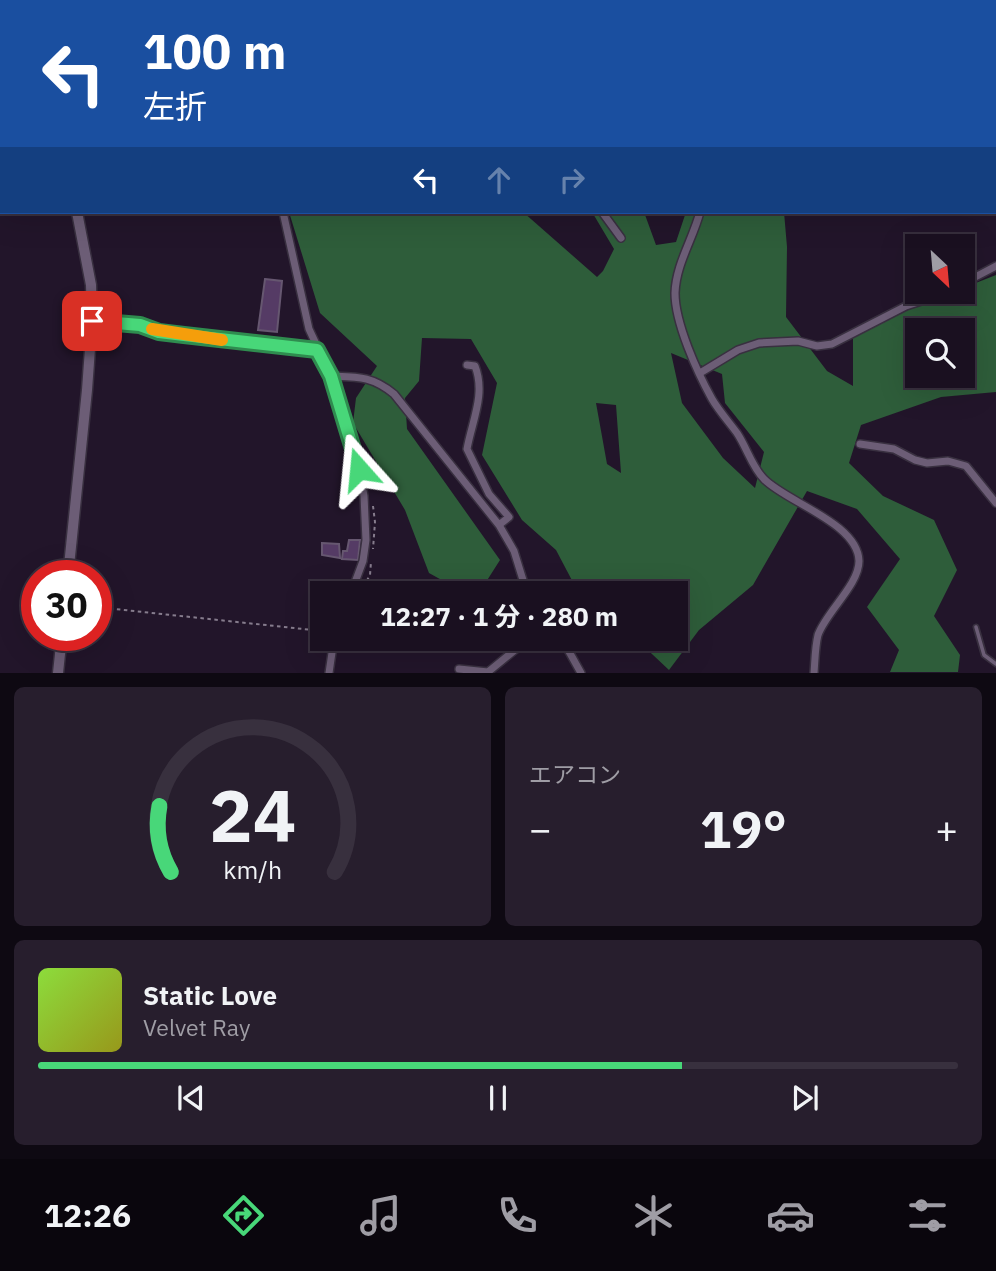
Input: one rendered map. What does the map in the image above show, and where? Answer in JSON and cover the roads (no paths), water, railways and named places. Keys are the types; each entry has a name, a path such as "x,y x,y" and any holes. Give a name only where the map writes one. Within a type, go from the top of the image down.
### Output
{"street":[{"path":"70,560 88,390 92,321 91,285 76,214"},
{"path":"283,214 317,350 331,376 359,469 367,522 363,561 356,581"},
{"path":"603,214 621,238"},
{"path":"699,214 683,258 675,297 684,333 700,373 712,399 738,435 763,478 775,489 822,515 850,539 859,561 855,575 818,634 814,673"},
{"path":"975,277 996,266"},
{"path":"700,373 738,351 760,343 798,341 817,346 832,344 912,304"},
{"path":"92,321 140,325 159,332 317,350"},
{"path":"467,366 475,366 480,385 467,449 489,494 509,517 499,525"},
{"path":"331,376 368,378 382,384 394,394 499,525 514,551 523,581"},
{"path":"860,444 894,449 927,463 948,461 966,466 996,503"},
{"path":"58,673 60,651"},
{"path":"329,673 332,651"},
{"path":"459,669 488,672 514,651"},
{"path":"569,651 581,673"}],"lane":[{"path":"976,627 984,655 996,664"}]}
